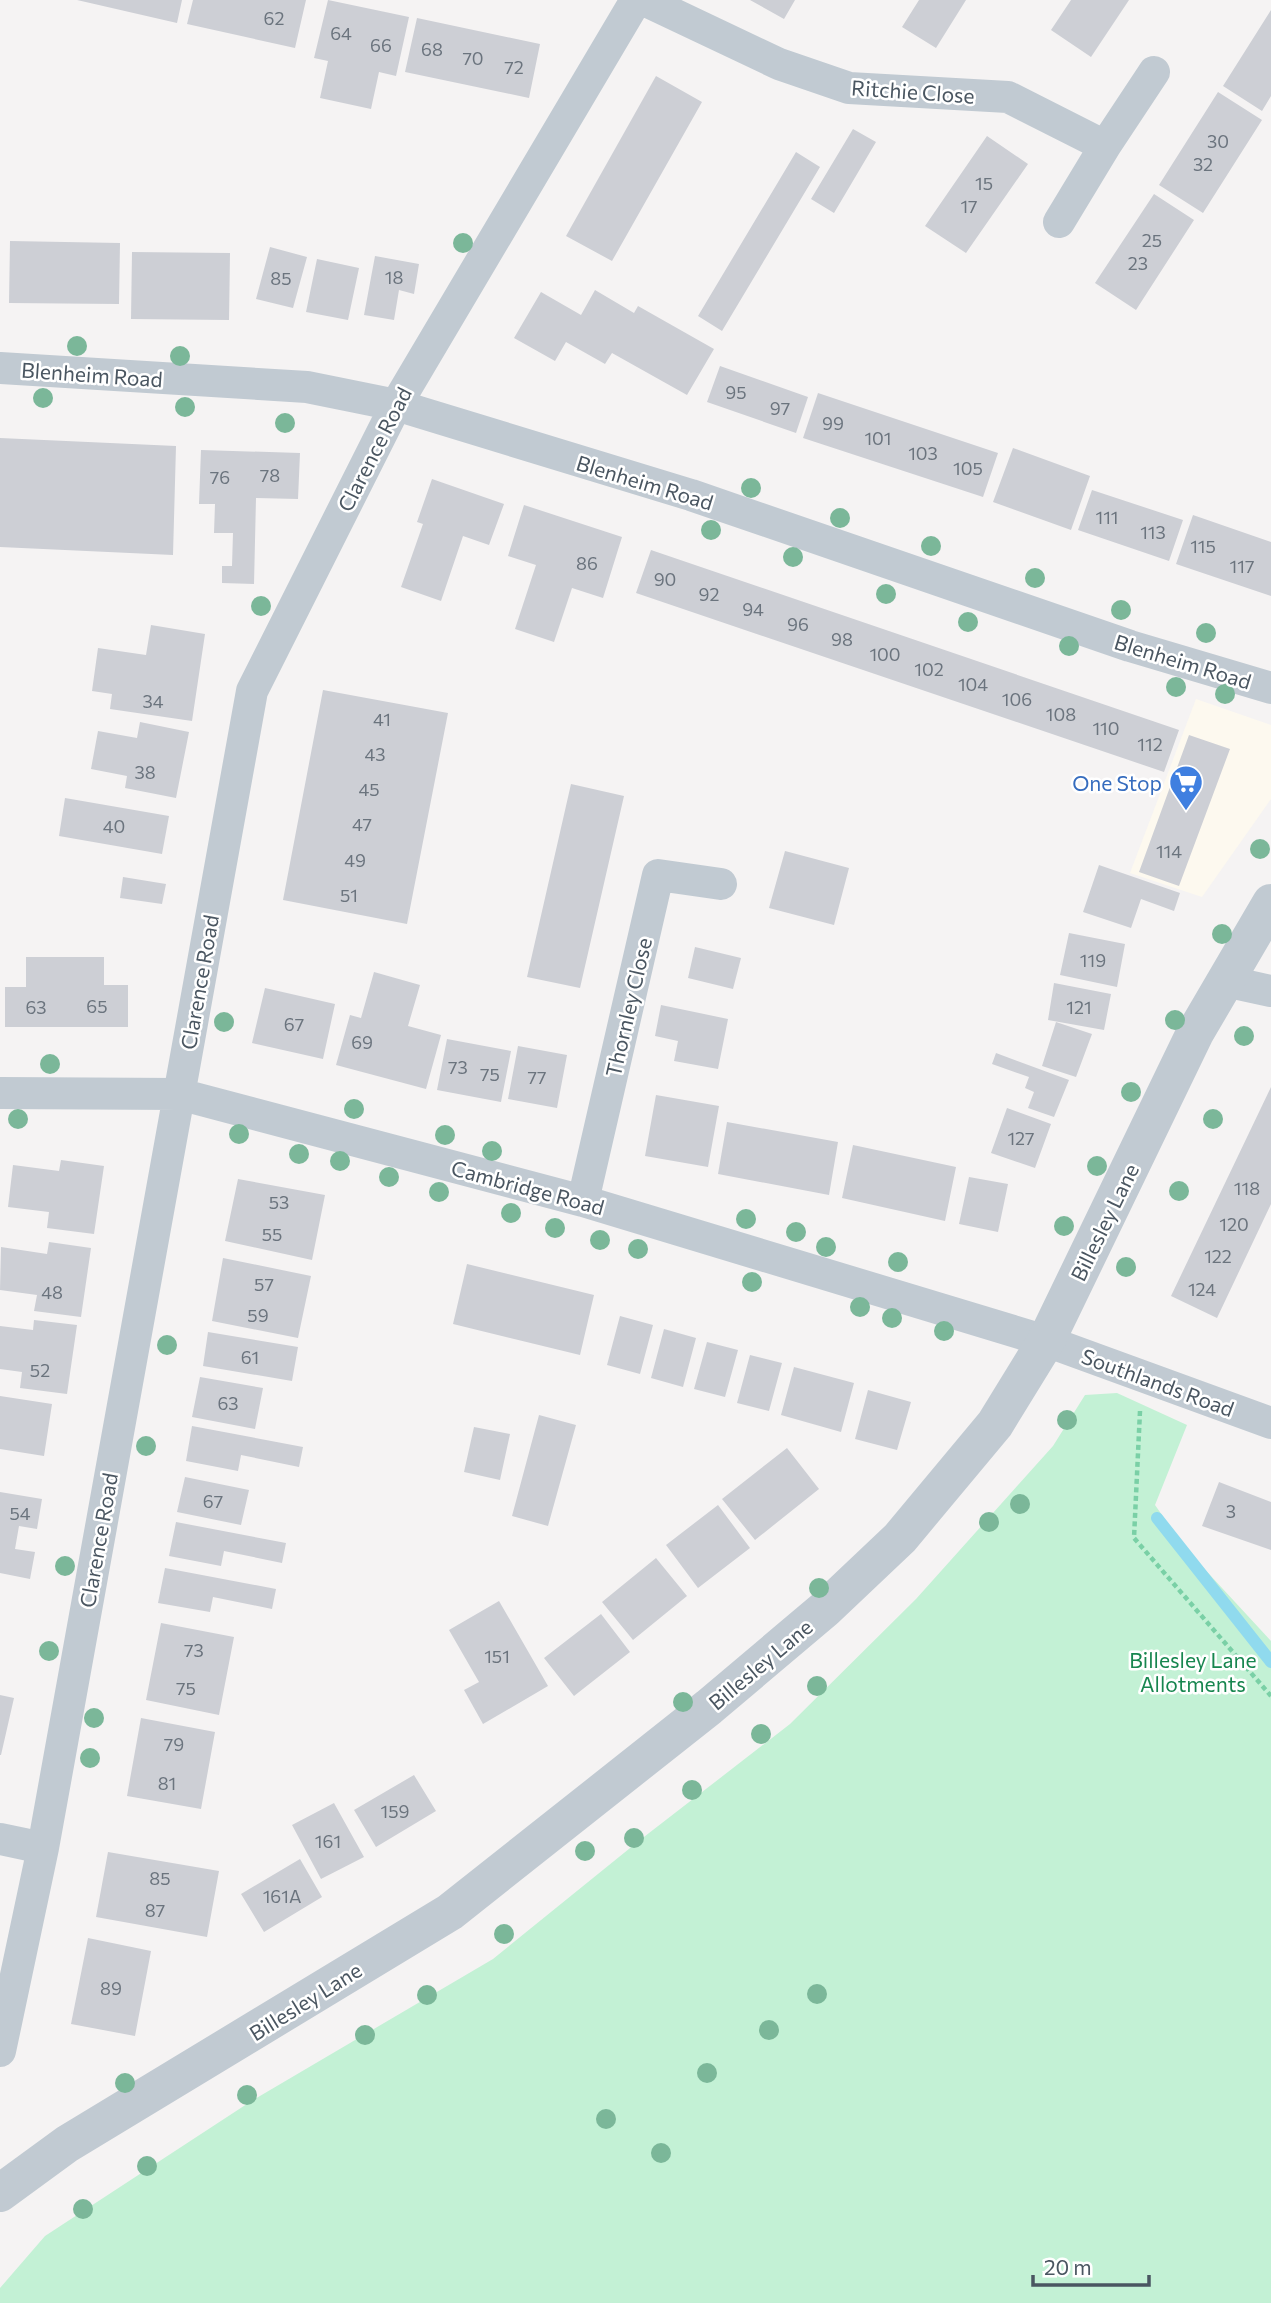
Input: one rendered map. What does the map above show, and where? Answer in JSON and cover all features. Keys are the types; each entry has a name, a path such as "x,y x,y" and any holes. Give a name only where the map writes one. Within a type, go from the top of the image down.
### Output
{"street":[{"name":"Clarence Road","path":"0,2051 43,1848 252,691 396,405 636,0"},
{"name":"Ritchie Close","path":"644,0 779,64 849,88 1008,97 1105,146"},
{"path":"1059,222 1154,72"},
{"name":"Blenheim Road","path":"0,368 307,387 396,405 691,495 1130,646 1271,688"},
{"name":"Thornley Close","path":"583,1201 658,875 721,884"},
{"name":"Billesley Lane","path":"0,2193 67,2144 450,1912 709,1707 825,1609 900,1538 995,1424 1046,1341 1195,1033 1271,902"},
{"path":"1225,981 1271,991"},
{"name":"Cambridge Road","path":"0,1093 179,1094 583,1201 1046,1341"},
{"name":"Southlands Road","path":"1046,1341 1271,1423"},
{"path":"0,1839 43,1848"}],"path":[{"path":"1141,1375 1134,1538 1271,1696"}],"shaded area":[{"path":"1196,699 1271,725 1271,799 1202,897 1130,873"}],"green space":[{"name":"Billesley Lane Allotments","path":"1117,1393 1187,1425 1155,1505 1186,1549 1271,1641 1271,2303 0,2303 0,2288 45,2236 253,2100 493,1959 640,1840 790,1724 916,1599 1053,1446 1085,1395"}],"building":[{"path":"77,0 182,0 177,23"},
{"path":"193,0 306,0 295,48 187,24"},
{"path":"328,0 409,17 396,76 379,72 371,109 320,98 328,61 314,58"},
{"path":"750,0 795,0 784,19"},
{"path":"919,0 966,0 936,48 902,27"},
{"path":"1071,0 1129,0 1091,57 1051,30"},
{"path":"1271,10 1271,96 1262,111 1223,86"},
{"path":"417,18 540,44 529,98 405,72"},
{"path":"656,76 702,102 612,261 566,236"},
{"path":"1218,92 1262,120 1203,213 1159,185"},
{"path":"853,129 876,142 834,213 811,199"},
{"path":"987,136 1028,164 966,253 925,226"},
{"path":"796,152 820,167 722,331 698,316"},
{"path":"1154,194 1194,220 1136,310 1095,283"},
{"path":"10,241 120,243 119,304 9,303"},
{"path":"270,247 307,257 293,308 256,299"},
{"path":"132,252 230,253 229,320 131,319"},
{"path":"375,256 419,264 414,294 399,290 394,320 364,315"},
{"path":"317,259 359,268 348,320 306,312"},
{"path":"595,290 634,313 638,306 714,349 687,395 612,353 605,364 566,342 555,361 514,338 541,292 581,315"},
{"path":"720,366 808,397 796,433 707,402"},
{"path":"818,393 998,453 983,497 803,438"},
{"path":"0,438 176,446 173,555 0,547"},
{"path":"1013,448 1090,476 1071,530 993,502"},
{"path":"201,450 300,453 298,499 256,498 254,584 222,583 222,566 232,566 233,533 214,533 215,504 199,504"},
{"path":"432,479 504,504 489,545 463,536 441,601 401,587 423,524 417,522"},
{"path":"1092,490 1183,520 1169,561 1078,530"},
{"path":"524,505 622,537 603,598 572,588 554,642 515,629 536,565 508,556"},
{"path":"1193,515 1271,542 1271,596 1176,564"},
{"path":"651,550 1179,730 1164,772 636,593"},
{"path":"151,625 205,634 192,721 110,709 112,694 92,691 98,648 146,655"},
{"path":"323,690 448,713 407,924 283,900"},
{"path":"140,722 189,732 176,798 125,788 127,776 91,769 98,731 137,738"},
{"path":"1189,735 1230,749 1179,886 1139,872"},
{"path":"571,784 624,796 580,988 527,977"},
{"path":"65,798 169,816 162,854 59,836"},
{"path":"785,851 849,868 834,925 769,908"},
{"path":"1099,865 1180,893 1174,911 1141,899 1131,928 1083,912"},
{"path":"123,877 166,884 162,904 120,898"},
{"path":"1069,933 1125,944 1117,987 1060,975"},
{"path":"695,947 741,958 733,989 688,978"},
{"path":"26,957 104,957 104,985 128,985 128,1027 5,1027 5,987 26,987"},
{"path":"374,972 420,985 408,1026 441,1035 426,1089 336,1065 350,1015 361,1018"},
{"path":"1054,983 1111,994 1104,1030 1048,1020"},
{"path":"265,988 335,1004 323,1059 252,1043"},
{"path":"661,1005 728,1019 718,1069 674,1061 678,1041 655,1036"},
{"path":"1056,1022 1092,1034 1076,1077 1042,1066"},
{"path":"447,1039 511,1051 501,1102 437,1090"},
{"path":"518,1046 567,1055 557,1108 508,1099"},
{"path":"996,1053 1069,1080 1054,1117 1028,1108 1034,1092 1025,1088 1029,1077 992,1064"},
{"path":"1271,1087 1271,1204 1217,1318 1171,1296"},
{"path":"656,1095 719,1106 708,1167 645,1156"},
{"path":"1007,1108 1051,1124 1035,1168 991,1153"},
{"path":"727,1122 838,1142 829,1195 718,1174"},
{"path":"853,1145 956,1167 945,1221 842,1198"},
{"path":"61,1160 104,1166 94,1234 47,1228 49,1212 8,1207 13,1165 59,1171"},
{"path":"969,1177 1008,1184 998,1232 959,1224"},
{"path":"238,1179 325,1195 312,1260 225,1241"},
{"path":"49,1242 91,1248 81,1317 34,1311 37,1295 0,1290 1,1247 47,1254"},
{"path":"223,1258 311,1276 298,1338 212,1321"},
{"path":"467,1264 594,1295 580,1355 453,1324"},
{"path":"620,1316 653,1325 640,1374 607,1365"},
{"path":"34,1320 77,1325 67,1394 20,1388 22,1372 0,1369 0,1326 33,1330"},
{"path":"664,1329 696,1338 683,1387 651,1378"},
{"path":"208,1332 298,1347 292,1381 203,1366"},
{"path":"707,1342 738,1350 725,1397 694,1389"},
{"path":"750,1355 782,1363 769,1411 737,1403"},
{"path":"794,1367 854,1383 841,1432 781,1415"},
{"path":"200,1377 263,1388 255,1429 192,1417"},
{"path":"868,1390 911,1402 897,1450 855,1439"},
{"path":"0,1396 52,1404 44,1456 0,1449"},
{"path":"539,1415 576,1425 548,1526 512,1516"},
{"path":"192,1426 303,1447 299,1467 241,1455 238,1471 186,1461"},
{"path":"474,1427 510,1434 500,1480 464,1472"},
{"path":"787,1448 819,1489 755,1540 722,1499"},
{"path":"185,1477 249,1490 241,1525 177,1512"},
{"path":"1219,1482 1271,1502 1271,1550 1202,1526"},
{"path":"0,1492 42,1499 37,1529 19,1526 15,1549 35,1552 30,1579 0,1573"},
{"path":"718,1505 750,1548 698,1588 666,1545"},
{"path":"176,1522 286,1543 282,1563 224,1551 221,1566 169,1556"},
{"path":"656,1558 687,1596 633,1640 602,1602"},
{"path":"165,1568 276,1589 272,1609 213,1597 210,1612 158,1603"},
{"path":"499,1601 548,1686 483,1724 464,1690 479,1682 449,1630"},
{"path":"601,1614 630,1652 574,1696 544,1658"},
{"path":"161,1623 234,1637 219,1715 146,1700"},
{"path":"0,1695 14,1698 1,1755 0,1755"},
{"path":"141,1718 215,1732 201,1809 127,1796"},
{"path":"414,1775 436,1811 376,1847 354,1810"},
{"path":"334,1803 364,1857 321,1879 292,1825"},
{"path":"108,1852 219,1871 207,1937 96,1917"},
{"path":"300,1859 322,1897 264,1932 241,1894"},
{"path":"88,1938 151,1951 135,2036 71,2024"}],"waterway":[{"path":"1157,1518 1271,1662"}],"place":[{"name":"One Stop","path":"1186,812"}]}
